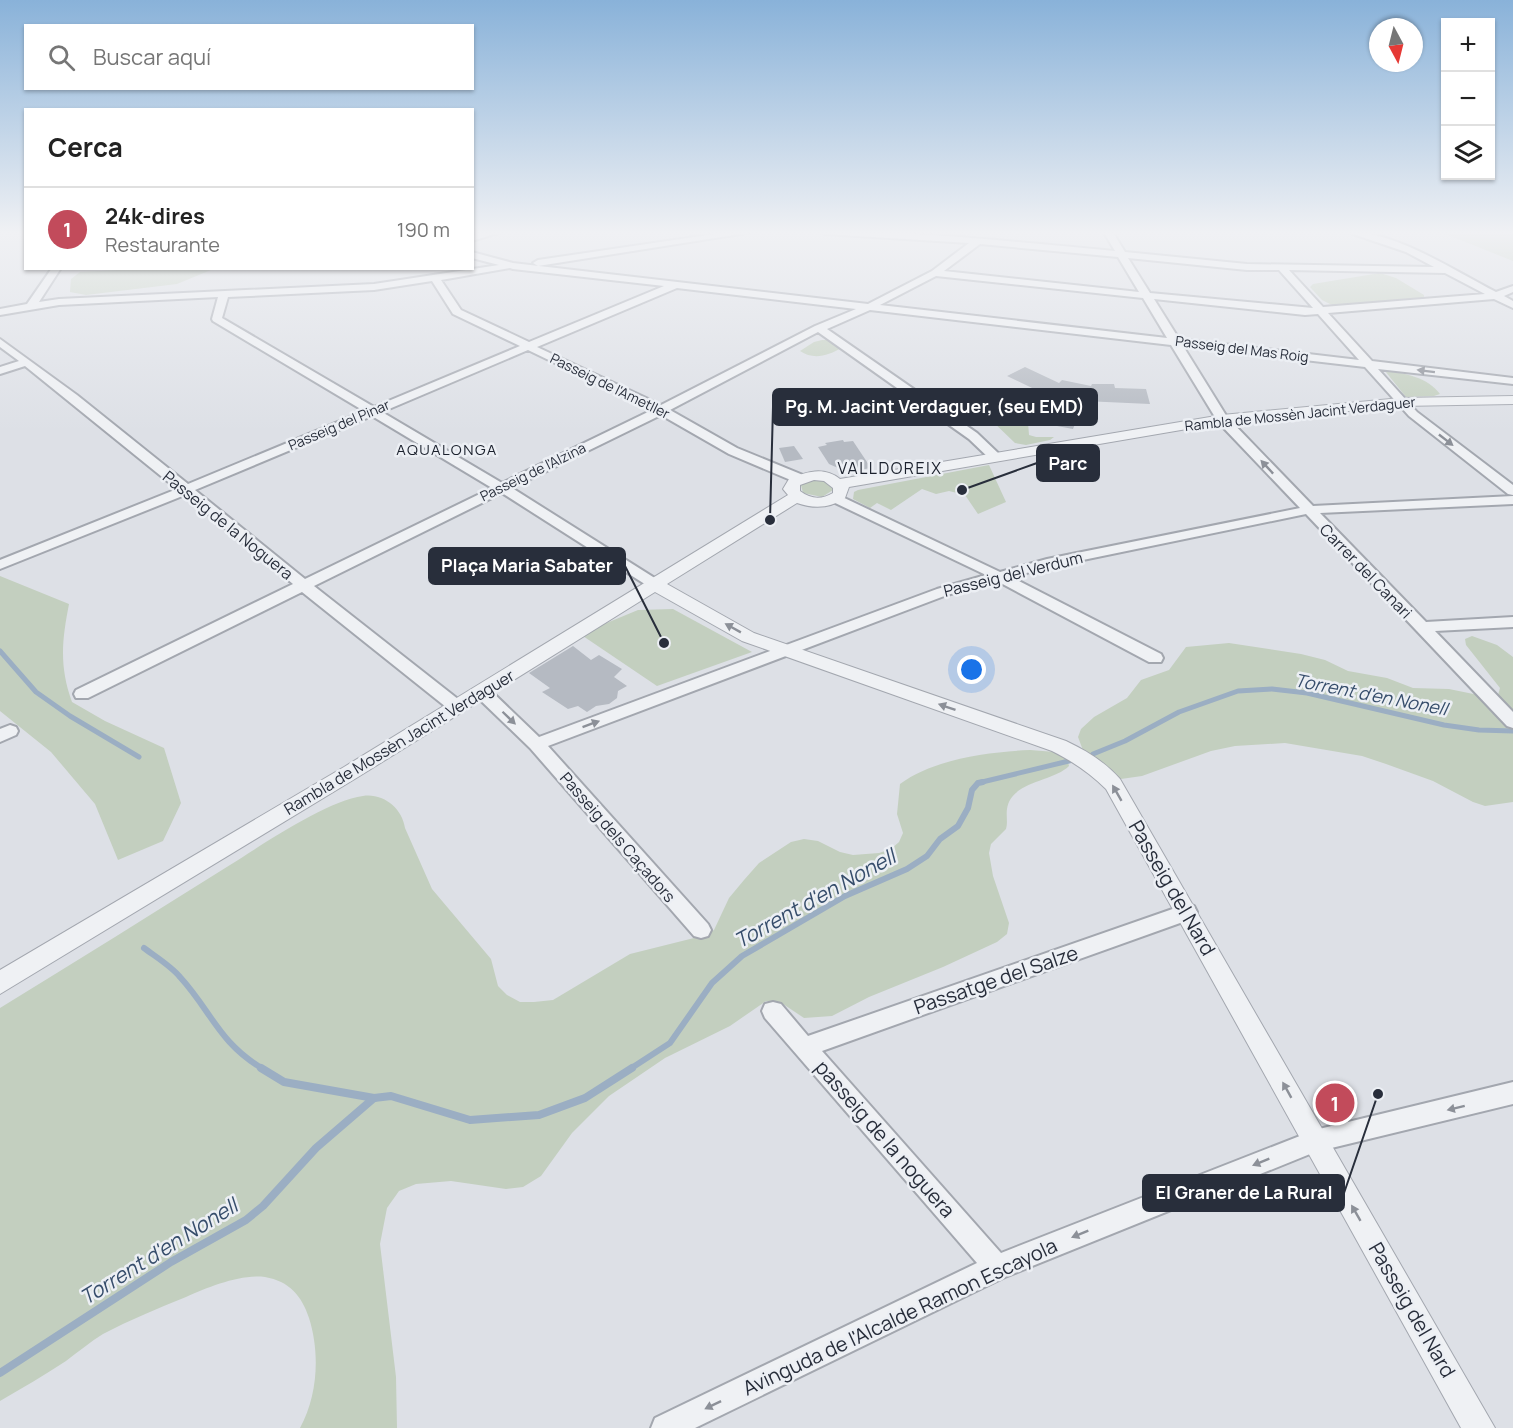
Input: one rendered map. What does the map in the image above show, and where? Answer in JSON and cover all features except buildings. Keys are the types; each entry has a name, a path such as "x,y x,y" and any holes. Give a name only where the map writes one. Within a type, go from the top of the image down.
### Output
{"street":[{"path":"32,305 37,298"},
{"path":"0,312 32,305 160,298"},
{"path":"223,298 217,319 502,488 656,585"},
{"name":"Passeig de l'Ametller","path":"448,298 457,312 661,410 797,488"},
{"name":"Passeig del Pinar","path":"0,565 531,347 645,298"},
{"name":"Passeig del Mas Roig","path":"797,298 1510,382"},
{"name":"Passeig de l'Alzina","path":"82,694 661,410 819,328 887,298"},
{"name":"Carrer del Canari","path":"1148,298 1222,419 1507,716"},
{"path":"1164,298 1320,313 1478,298"},
{"path":"1307,298 1413,414 1513,491"},
{"path":"1498,298 1513,305"},
{"path":"819,328 973,436 994,456"},
{"name":"Passeig de la Noguera","path":"0,342 73,397 185,490 457,707"},
{"path":"0,371 27,362"},
{"path":"1513,393 1510,395 1513,400"},
{"name":"Rambla de Mossèn Jacint Verdaguer","path":"0,983 656,585 797,488 816,503 838,491 994,456 1222,419 1401,402 1513,400"},
{"path":"797,488 821,475 838,491 1155,658"},
{"name":"Passeig del Verdum","path":"536,744 942,592 1047,563 1307,510 1513,500"},
{"name":"Passeig del Nard","path":"656,585 748,637 1059,746 1081,756 1101,771 1113,784 1187,912 1479,1428"},
{"path":"1420,627 1513,622"},
{"path":"482,692 536,744"},
{"name":"Passeig dels Caçadors","path":"536,744 701,930"},
{"name":"Passatge del Salze","path":"805,1047 1187,912"},
{"name":"passeig de la noguera","path":"773,1011 997,1267"},
{"name":"Avinguda de l'Alcalde Ramon Escayola","path":"665,1428 997,1267 1316,1141 1513,1093"}],"green space":[{"path":"1320,298 1424,298 1334,306"},
{"path":"832,340 841,348 820,356 800,351 814,342"},
{"path":"1385,371 1422,380 1440,394 1406,397"},
{"path":"991,399 1017,403 1027,410 1029,435 1054,437 1026,445 1015,443 989,418 972,408 974,403"},
{"path":"989,465 1006,502 978,514 965,495 949,491 936,494 922,489 891,510 877,503 870,508 853,499 854,492 858,490"},
{"path":"812,479 824,480 833,487 833,490 822,497 803,493 801,485"},
{"path":"0,576 69,604 63,665 72,702 105,721 164,748 181,803 163,841 118,860 95,804 51,752 0,711"},
{"path":"673,609 752,652 657,686 580,634 638,610"},
{"path":"1472,636 1497,645 1513,657 1513,802 1485,806 1433,781 1362,756 1285,743 1235,746 1211,751 1142,776 1121,779 1110,774 1084,753 1078,737 1081,729 1094,717 1127,698 1141,680 1169,670 1186,647 1229,643 1301,654 1325,660 1348,671 1387,678 1413,688 1449,689 1488,697 1498,695 1500,688 1466,645 1465,639"},
{"path":"1030,750 1055,752 1067,758 1069,766 1016,793 1007,809 1006,829 991,844 989,853 993,876 1009,923 1007,934 997,942 869,997 832,1016 804,1018 780,1002 766,1001 730,1026 665,1058 609,1096 572,1133 541,1176 523,1187 506,1189 451,1181 416,1184 399,1191 387,1208 380,1244 396,1377 397,1428 300,1428 314,1388 316,1359 313,1331 303,1303 298,1296 288,1286 265,1277 245,1277 215,1285 123,1324 103,1334 58,1366 0,1401 0,1008 295,825 331,806 363,796 378,797 396,808 432,889 491,959 498,986 507,995 520,1002 553,1000 630,954 702,936 714,930 729,898 744,880 759,863 791,842 804,839 818,841 840,852 853,855 879,853 891,849 899,842 903,833 897,814 900,784 914,775 962,758"}],"waterway":[{"path":"0,651 36,692 70,716 139,757"},
{"name":"Torrent d'en Nonell","path":"1093,754 1125,741 1179,712 1238,691 1272,689 1307,693 1444,725 1479,730 1513,731"},
{"name":"Torrent d'en Nonell","path":"978,783 1073,760"},
{"name":"Torrent d'en Nonell","path":"978,783 983,782"},
{"name":"Torrent d'en Nonell","path":"630,1069 670,1043 712,983 742,956 845,896 907,869 927,856 940,839 958,826 968,808 972,790 978,783"},
{"path":"144,948 176,973 225,1037 248,1059 263,1069"},
{"path":"261,1068 284,1082 374,1098"},
{"name":"Torrent d'en Nonell","path":"374,1098 391,1096 470,1120 539,1115 585,1098 632,1068"},
{"name":"Torrent d'en Nonell","path":"0,1373 171,1262 246,1220 263,1206 316,1148 374,1098"}],"place":[{"name":"Parc","path":"962,490"},
{"name":"Pg. M. Jacint Verdaguer, (seu EMD)","path":"770,520"},
{"name":"Plaça Maria Sabater","path":"664,643"},
{"name":"El Graner de La Rural","path":"1378,1094"},
{"name":"24k-dires","path":"1335,1103"}],"district":[{"name":"AQUALONGA","path":"447,450"},
{"name":"VALLDOREIX","path":"890,468"}]}
